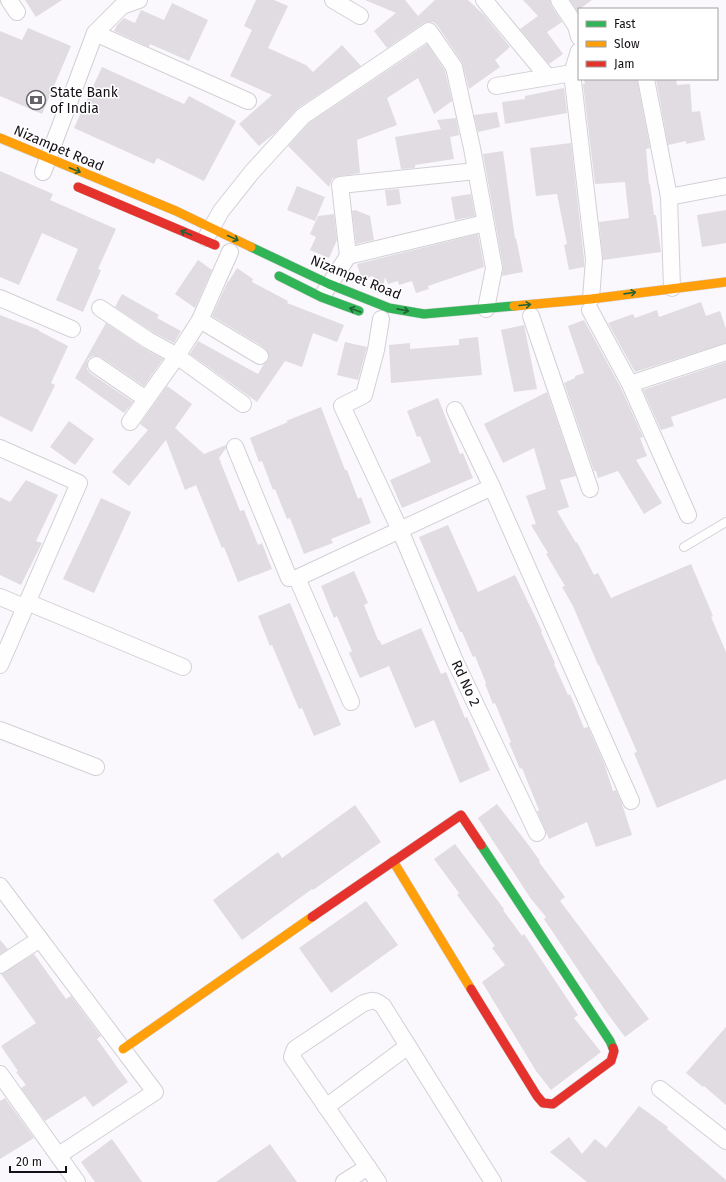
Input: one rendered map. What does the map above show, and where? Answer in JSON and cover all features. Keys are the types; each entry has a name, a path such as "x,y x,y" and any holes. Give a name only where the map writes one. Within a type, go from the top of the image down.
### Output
{"street":[{"path":"44,169 94,33 122,6 139,0"},
{"path":"333,0 360,16"},
{"path":"484,0 547,76"},
{"path":"559,0 576,26 578,33"},
{"path":"208,234 220,211 252,172 303,116 429,31 454,66 476,171 494,268 486,309"},
{"path":"94,33 248,101"},
{"path":"578,54 572,73 594,259 590,307 630,384 688,515"},
{"path":"496,86 547,76 572,73"},
{"path":"646,80 668,197 672,288"},
{"name":"Nizampet Road","path":"0,138 44,169 176,211 233,253"},
{"path":"325,290 348,256 340,185 476,171"},
{"name":"Nizampet Road","path":"72,185 208,234 325,290 377,318"},
{"path":"668,197 726,186"},
{"path":"348,256 485,222"},
{"path":"130,422 177,356 200,320 233,253"},
{"name":"Nizampet Road","path":"272,273 389,308 424,314 486,309 590,307 672,288 726,282"},
{"path":"0,298 72,329"},
{"path":"100,308 148,340 177,356 243,404"},
{"path":"531,316 590,489"},
{"name":"Rd No 2","path":"377,318 376,350 364,395 342,406 400,530 455,661 537,834"},
{"path":"200,320 260,356"},
{"path":"630,384 726,352"},
{"path":"96,365 146,399"},
{"path":"455,410 492,487 631,801"},
{"path":"235,447 289,578 297,578 492,487"},
{"path":"0,448 79,483 25,604 0,665"},
{"path":"297,578 350,702"},
{"path":"0,597 25,604 183,667"},
{"path":"0,730 96,767"},
{"path":"123,1049 393,861 461,815 610,1040 614,1052 611,1061 552,1104 544,1103 537,1096 393,861"},
{"path":"0,886 155,1092 59,1155"},
{"path":"0,965 40,939"},
{"path":"378,1182 292,1057 295,1049 362,1004 372,1000 377,1000 383,1006 493,1182"},
{"path":"326,1107 408,1046"},
{"path":"0,1074 78,1182"},
{"path":"660,1089 726,1141"},
{"path":"344,1182 368,1167"}],"lane":[{"path":"684,547 726,522"}],"building":[{"path":"25,0 62,0 36,17"},
{"path":"256,0 274,0 288,6 268,48 306,65 313,72 342,45 361,66 298,108 275,133 259,146 239,124 272,95 230,76 252,30 244,26"},
{"path":"365,0 405,0 418,16 435,0 468,0 484,15 510,47 495,60 500,67 469,89 462,62 437,25 433,22 424,23 387,48 374,31 396,13"},
{"path":"523,0 550,0 551,5 562,22 547,32 563,54 549,64 520,29 538,16"},
{"path":"570,0 592,0 581,8 578,8 577,11"},
{"path":"172,3 208,20 189,61 150,44 149,47 114,31 117,25 124,18 135,23 141,10 164,20"},
{"path":"28,28 71,46 42,114 0,96 0,31 22,40"},
{"path":"427,44 445,71 452,101 434,114 418,78 387,98 397,125 357,140 360,173 335,177 332,179 329,187 288,146 309,123"},
{"path":"102,67 184,104 189,96 236,121 204,181 157,158 154,164 74,128"},
{"path":"584,80 637,80 650,148 646,149 649,184 654,215 656,215 661,252 603,260 599,222 629,218 625,182 595,184 583,84 585,84"},
{"path":"656,80 676,80 677,85 690,84 692,112 700,111 705,140 686,144 686,141 668,145"},
{"path":"564,88 567,113 505,124 502,102 525,99 525,96"},
{"path":"497,112 500,127 478,132 474,115"},
{"path":"456,118 459,135 450,137 454,159 415,165 415,168 401,169 395,137 441,129 437,120"},
{"path":"571,143 584,267 569,270 564,245 567,244 557,194 536,196 530,148"},
{"path":"503,151 515,239 516,238 523,272 502,276 503,266 483,154"},
{"path":"0,171 53,194 50,200 116,229 98,269 101,270 83,312 56,300 78,249 42,233 19,285 0,277"},
{"path":"297,186 325,197 315,221 287,210"},
{"path":"399,189 401,204 387,206 385,190"},
{"path":"471,194 475,216 455,220 451,197"},
{"path":"355,210 370,216 374,240 356,244 352,211"},
{"path":"726,210 726,243 702,247 697,215"},
{"path":"334,214 337,240 329,258 310,250 316,237 310,234 318,216"},
{"path":"478,234 484,267 428,286 429,289 416,293 412,281 399,285 398,281 388,284 385,277 382,292 379,290 373,276 362,280 357,264"},
{"path":"198,260 212,270 195,308 175,294"},
{"path":"237,268 253,279 252,282 288,301 287,303 344,325 337,342 313,333 302,367 285,361 257,402 190,354 198,341 258,374 264,364 268,361 268,352 265,348 212,316 228,281"},
{"path":"122,294 159,315 157,318 181,331 174,343 153,332 115,307"},
{"path":"701,302 706,316 720,311 726,329 726,343 635,372 608,323 633,314 635,318 657,310 659,317"},
{"path":"0,315 39,330 68,346 51,383 55,385 32,432 0,416"},
{"path":"584,320 621,388 643,437 640,438 647,456 636,460 662,503 644,514 618,471 598,478 596,471 594,471 564,383 575,378 575,376 584,373 568,326"},
{"path":"106,323 143,348 163,359 144,386 101,357 92,356 88,359 87,369 90,373 133,402 124,413 75,378"},
{"path":"524,325 537,389 514,392 501,330"},
{"path":"478,337 482,375 391,383 389,345 410,343 410,349 459,345 459,339"},
{"path":"345,342 367,347 358,380 337,375"},
{"path":"726,362 726,398 671,417 674,426 661,430 643,390"},
{"path":"167,386 192,404 175,428 204,454 226,445 226,448 219,458 240,511 244,510 258,545 262,543 272,569 238,582 196,485 185,490 166,440 129,486 112,472 148,430 140,424"},
{"path":"547,392 576,476 560,480 569,507 557,511 576,543 577,542 594,575 598,573 611,598 691,564 713,616 711,617 726,652 726,779 657,808 634,753 637,752 573,606 562,587 565,586 546,554 548,553 531,525 536,524 526,496 546,489 534,448 503,463 484,424"},
{"path":"438,398 460,454 463,453 473,478 402,508 390,480 431,462 420,436 417,437 407,411"},
{"path":"321,407 345,470 347,470 358,499 361,497 371,523 331,539 333,543 304,554 290,518 287,519 275,489 273,490 262,461 259,462 250,438"},
{"path":"69,421 94,439 75,465 50,447"},
{"path":"26,480 58,495 36,541 42,543 21,585 0,575 0,497 10,502"},
{"path":"101,498 131,512 94,593 63,579"},
{"path":"448,525 478,592 515,575 542,631 541,632 555,663 554,664 568,695 570,694 584,728 588,727 604,763 613,791 616,790 621,801 632,835 596,847 587,822 549,839 537,811 539,810 522,768 520,769 509,743 511,742 495,703 493,704 475,656 473,657 462,632 460,632 419,537"},
{"path":"354,571 368,603 364,605 378,640 382,645 421,628 441,674 446,672 465,718 467,717 490,770 460,783 434,720 415,728 389,666 360,678 349,653 352,651 337,616 334,618 321,586"},
{"path":"290,603 341,725 314,736 302,708 299,709 258,616"},
{"path":"497,804 530,847 540,861 539,862 565,897 560,901 649,1019 625,1037 607,1013 544,919 546,917 531,899 478,818"},
{"path":"355,805 381,842 313,890 312,889 242,940 213,900 278,852 282,858"},
{"path":"455,844 504,909 503,910 522,936 524,934 578,1015 574,1018 601,1052 551,1090 536,1071 482,982 505,965 492,948 495,946 457,895 459,893 434,859"},
{"path":"366,901 398,945 331,993 299,948"},
{"path":"0,940 8,949 0,954"},
{"path":"34,954 66,999 71,996 101,1036 97,1039 128,1082 93,1107 85,1096 45,1121 21,1088 26,1085 16,1072 18,1071 1,1046 36,1023 1,974"},
{"path":"726,1027 726,1105 686,1073"},
{"path":"5,1098 34,1138 0,1159 0,1101"},
{"path":"639,1106 668,1127 667,1129 726,1180 726,1182 587,1182 550,1152 569,1137 582,1154 595,1139 606,1148"},
{"path":"112,1139 142,1182 95,1182 81,1162"},
{"path":"270,1144 297,1182 216,1182"}],"traffic: fast":[{"path":"251,247 329,284 389,308 424,314 514,306"},
{"path":"279,276 321,297 359,311"},
{"path":"481,845 610,1041 613,1048"}],"traffic: slow":[{"path":"0,138 176,211 251,247"},
{"path":"514,306 591,299 726,282"},
{"path":"393,861 471,989"},
{"path":"123,1049 312,917"}],"traffic: jam":[{"path":"78,187 215,245"},
{"path":"312,917 461,815 481,845"},
{"path":"471,989 537,1096 543,1103 553,1104 611,1061 614,1051 613,1048"}],"place":[{"name":"State Bank of India","path":"36,100"}]}
